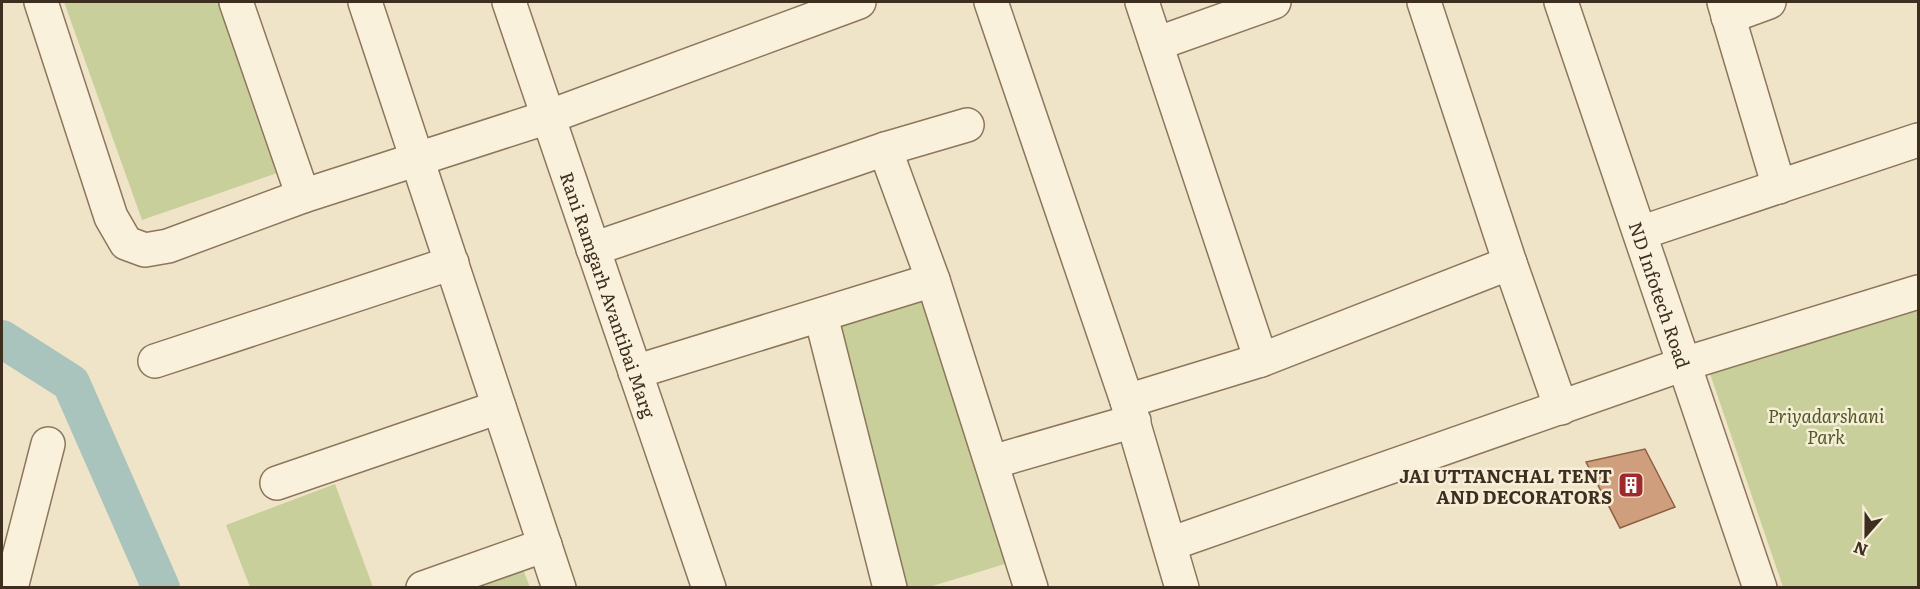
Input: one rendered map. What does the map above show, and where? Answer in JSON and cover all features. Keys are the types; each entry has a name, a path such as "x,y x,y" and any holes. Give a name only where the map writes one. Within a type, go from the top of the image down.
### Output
{"street":[{"path":"41,2 111,217 126,243 145,250 168,246 303,196 548,117 859,2"},
{"path":"236,2 303,196"},
{"path":"365,2 559,588"},
{"name":"Rani Ramgarh Avantibai Marg","path":"509,2 710,588"},
{"path":"991,2 1130,411 1182,588"},
{"path":"1142,2 1261,360"},
{"path":"1156,44 1274,2"},
{"path":"1424,2 1510,263 1561,408"},
{"name":"ND Infotech Road","path":"1561,2 1760,588"},
{"path":"1769,2 1726,9 1779,187"},
{"path":"593,249 885,149 967,125"},
{"path":"1640,233 1918,140"},
{"path":"885,149 933,280 992,462 1028,587"},
{"path":"155,361 452,263"},
{"path":"992,462 1130,411 1510,263"},
{"path":"635,372 933,280"},
{"path":"1170,544 1684,364 1918,292"},
{"path":"821,316 890,588"},
{"path":"277,483 499,406"},
{"path":"11,588 48,444"},
{"path":"423,588 544,544"}],"green space":[{"path":"64,2 222,2 283,171 142,220"},
{"path":"921,270 1015,561 929,587 898,587 807,306"},
{"name":"Priyadarshani Park","path":"1918,302 1918,587 1783,587 1706,362"},
{"path":"335,484 373,587 250,587 226,525"},
{"path":"522,567 530,587 466,588"}],"building":[{"name":"JAI UTTANCHAL TENT AND DECORATORS","path":"1645,449 1675,507 1620,528 1586,462"}],"waterway":[{"path":"2,339 71,383 161,588"}],"place":[{"name":"JAI UTTANCHAL TENT AND DECORATORS","path":"1631,485"}]}
